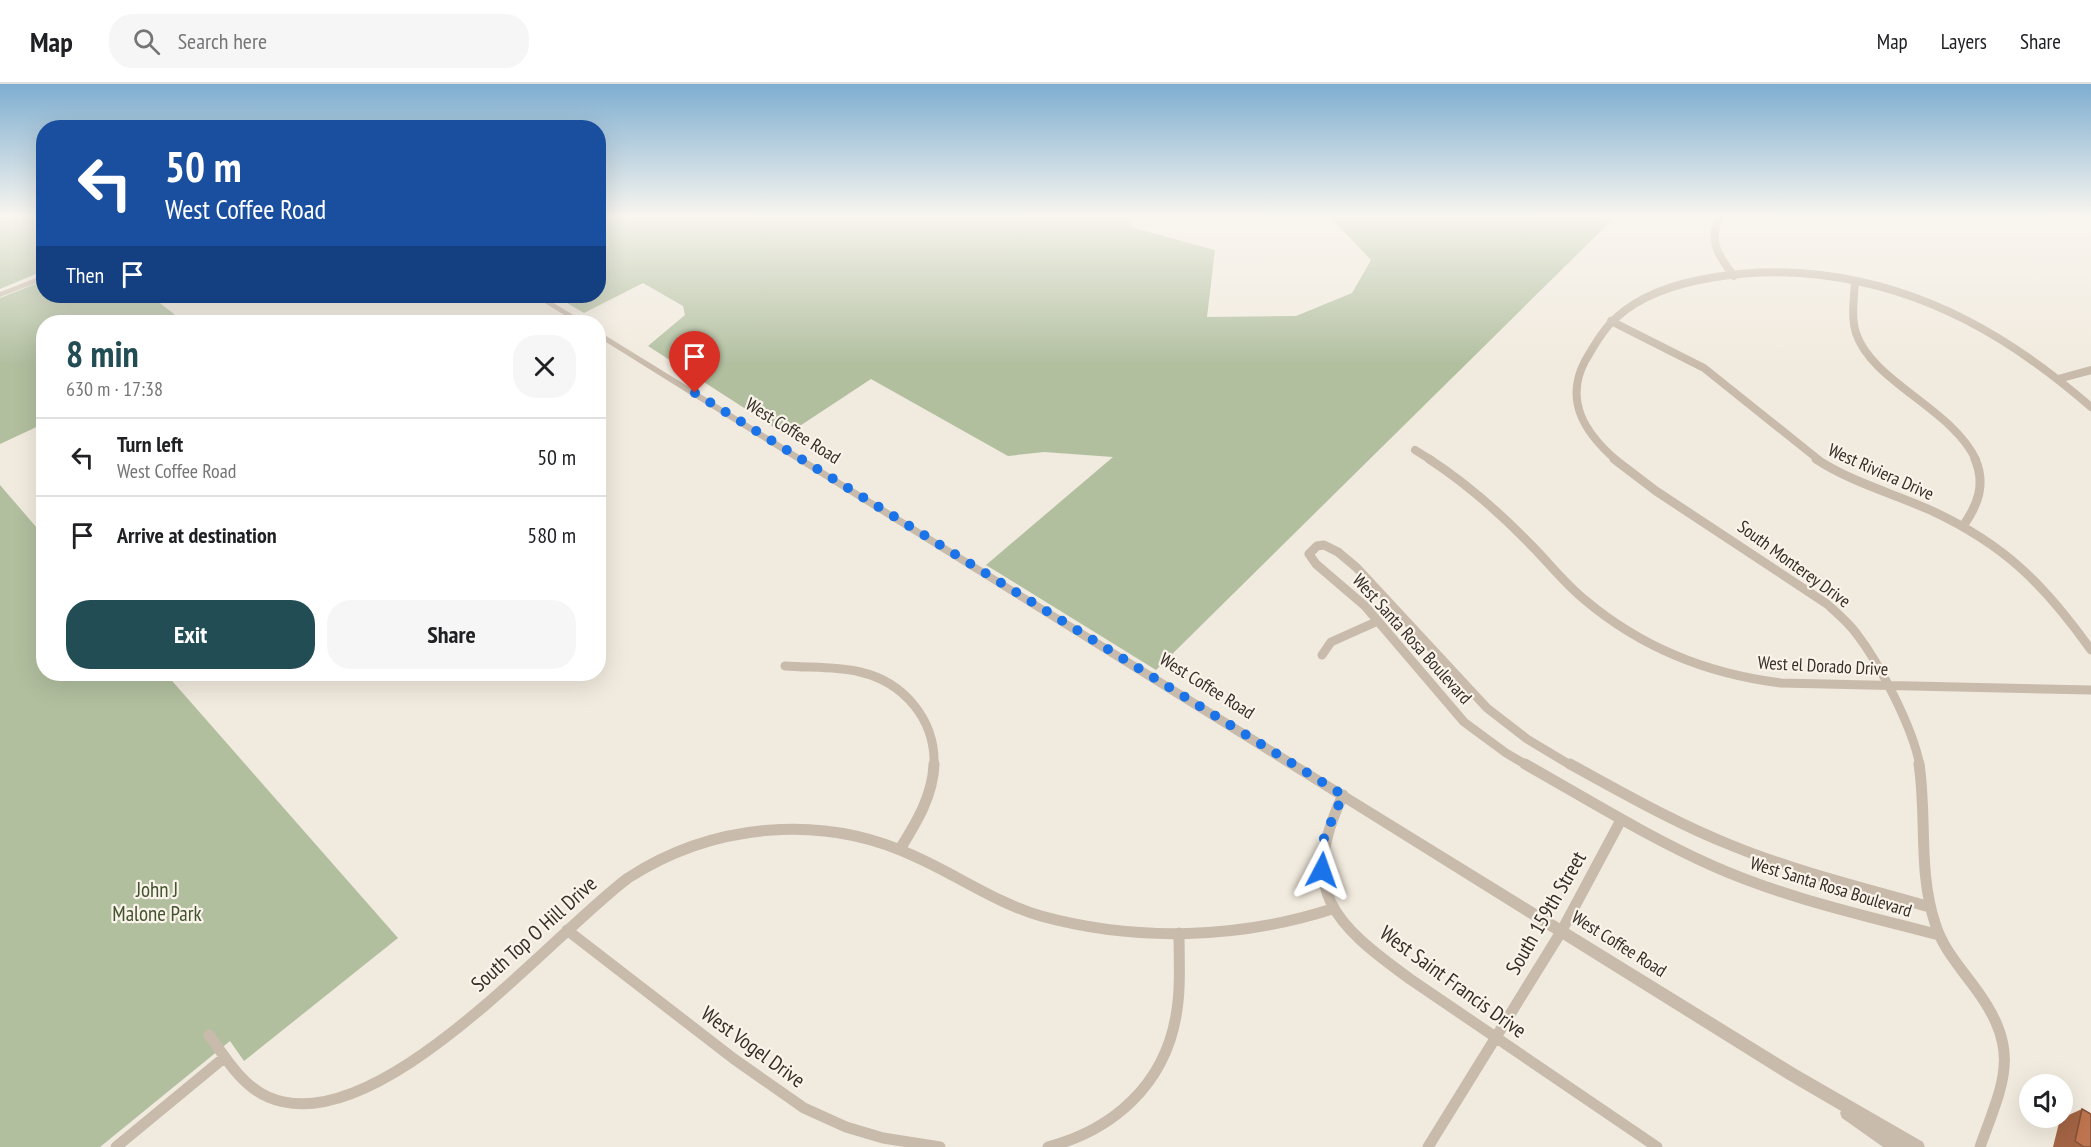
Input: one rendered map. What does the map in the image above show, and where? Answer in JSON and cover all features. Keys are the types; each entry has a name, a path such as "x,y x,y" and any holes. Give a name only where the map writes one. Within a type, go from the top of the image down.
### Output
{"street":[{"path":"1728,266 1734,276"},
{"name":"South Monterey Drive","path":"1980,1147 2002,1085 2006,1063 2004,1043 1990,1011 1939,935 1930,906 1926,877 1920,766 1909,729 1869,651 1856,633 1827,604 1630,472 1608,453 1592,435 1579,412 1576,380 1584,362 1611,321 1626,309 1670,288 1734,276 1794,273 1855,282 1921,300 1967,319 2014,346 2091,407"},
{"path":"0,295 36,280"},
{"path":"1855,282 1855,329 1864,348 1890,376 1953,428 1966,443 1975,459 1980,472 1981,492 1974,510 1963,526"},
{"path":"549,303 569,315"},
{"name":"West Riviera Drive","path":"1611,321 1683,356 1709,372 1828,467 1963,526 1992,543 2036,578 2091,650"},
{"name":"West Coffee Road","path":"606,338 1561,932 1793,1075 1918,1147"},
{"path":"2058,379 2091,370"},
{"name":"West el Dorado Drive","path":"1415,450 1481,497 1600,612 1622,628 1693,664 1746,679 1781,683 2091,690"},
{"name":"West Santa Rosa Boulevard","path":"1930,906 1737,848 1669,818 1560,758 1515,730 1487,708 1387,597 1348,560 1327,545 1316,547 1309,554 1312,560 1349,590 1378,621 1464,722 1506,753 1666,844 1748,880 1850,912 1939,935"},
{"path":"1322,655 1331,642 1378,621"},
{"path":"785,666 843,668 878,677 914,701 923,717 933,747 933,774 926,801 900,849"},
{"name":"West Saint Francis Drive","path":"1343,795 1329,824 1322,849 1322,879 1332,909 1352,933 1381,957 1495,1037 1657,1147"},
{"name":"South 159th Street","path":"1428,1147 1561,932 1621,820"},
{"name":"South Top O Hill Drive","path":"209,1035 251,1087 272,1099 291,1104 312,1104 354,1094 388,1079 422,1055 482,1007 594,905 635,874 687,848 729,835 774,829 813,830 871,840 900,849 987,894 1037,915 1099,929 1179,933 1220,931 1312,917 1332,909"},
{"name":"West Vogel Drive","path":"567,930 734,1059 804,1108 846,1127 883,1138 939,1147"},
{"path":"1048,1147 1090,1133 1119,1115 1152,1077 1167,1046 1176,1015 1179,987 1179,933"},
{"path":"116,1147 225,1057"},
{"name":"West Coffee Road","path":"1793,1075 1896,1147"}],"green space":[{"path":"0,266 36,266 36,274 0,289"},
{"path":"606,266 1213,266 1207,317 1296,316 1352,293 1368,266 1566,266 1156,670 986,565 1113,457 1044,452 1008,456 871,379 786,435 648,346 685,315 683,306 643,283 606,302"},
{"path":"36,284 36,303 160,303 175,315 36,315 36,427 0,444 0,298"},
{"path":"567,303 604,303 584,313"},
{"name":"John J Malone Park","path":"0,485 36,527 36,681 172,681 398,938 244,1061 230,1041 100,1147 0,1147"}],"building":[{"path":"2082,1109 2091,1114 2091,1147 2084,1147 2075,1141"}],"route":[{"path":"695,393 1343,795 1324,838 1322,870"}]}
